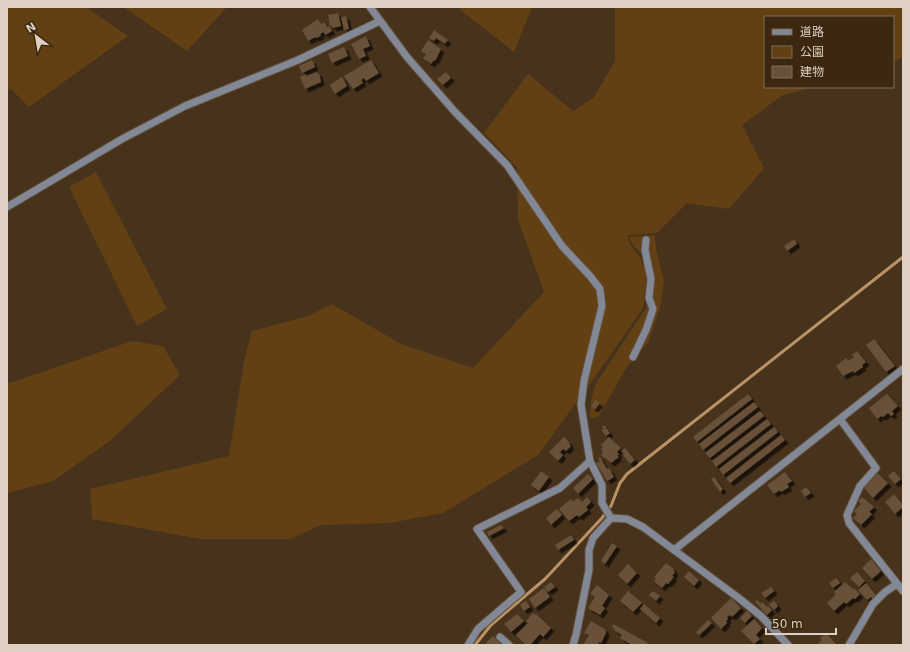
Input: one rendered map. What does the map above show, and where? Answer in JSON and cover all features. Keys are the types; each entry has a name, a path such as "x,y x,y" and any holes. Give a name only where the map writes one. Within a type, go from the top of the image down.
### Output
{"street":[{"path":"370,7 407,57 450,106 507,165 562,246 600,289 602,306 584,381 581,404 590,462 602,485 602,503 611,518"},
{"path":"7,207 122,140 185,106 298,60 380,21"},
{"path":"633,357 646,330 652,309 649,298 651,279 645,250 646,240"},
{"path":"674,550 903,369"},
{"path":"840,419 876,468 860,486 847,515 849,523 903,591"},
{"path":"468,645 483,625 521,592 477,529 560,488 590,462"},
{"path":"611,518 627,519 643,527 740,599 760,616 788,645"},
{"path":"572,645 576,635 589,570 589,550 593,538 611,518"},
{"path":"849,645 873,604 885,592 897,584"},
{"path":"500,637 509,645"}],"green space":[{"path":"7,7 86,7 128,36 29,107 10,88 7,90"},
{"path":"125,7 227,7 187,51"},
{"path":"459,7 532,7 514,52 463,12"},
{"path":"615,7 903,7 903,57 894,62 894,16 764,16 764,88 810,88 783,95 742,125 764,168 729,209 687,203 657,233 627,235 631,246 639,256 647,273 643,308 538,455 443,513 389,523 321,525 290,539 200,539 92,519 90,489 229,456 244,361 252,331 308,316 332,304 401,344 473,368 544,292 518,220 517,167 484,133 528,74 573,111 594,97 615,61"},
{"path":"96,172 167,309 137,326 69,187"},
{"path":"655,235 656,249 664,281 660,308 648,343 625,370 598,417 592,418 590,416 591,400 595,385 646,308 649,271 642,254 633,245 629,237"},
{"path":"132,341 163,346 180,375 110,441 53,481 7,493 7,384"}],"building":[{"path":"338,13 341,26 333,28 330,26 328,15"},
{"path":"346,16 349,29 344,30 341,17"},
{"path":"318,19 321,24 324,22 327,27 329,26 332,31 325,35 324,32 320,34 321,36 315,37 308,41 302,30"},
{"path":"434,30 448,40 445,44 436,38 434,41 429,38"},
{"path":"366,36 370,46 363,49 366,56 359,59 351,44"},
{"path":"428,40 441,49 435,61 434,60 431,64 423,58 426,54 421,51"},
{"path":"344,47 348,56 332,63 328,54"},
{"path":"312,60 315,67 302,73 299,66"},
{"path":"371,60 379,73 366,81 364,78 361,80 363,83 353,89 344,76"},
{"path":"317,72 317,74 319,73 321,82 305,89 300,77"},
{"path":"446,72 451,78 443,85 437,79"},
{"path":"342,77 347,86 335,94 330,85"},
{"path":"794,239 797,244 787,251 784,246"},
{"path":"874,339 895,366 886,372 866,345"},
{"path":"857,351 866,362 862,365 863,367 854,373 853,371 843,376 836,366 846,358 848,361 854,357 852,355"},
{"path":"748,394 752,399 697,442 693,437"},
{"path":"887,394 898,406 892,411 894,414 891,416 888,413 877,419 869,408"},
{"path":"595,400 600,403 595,409 591,407"},
{"path":"754,402 758,407 703,450 699,444"},
{"path":"760,411 764,416 710,458 705,453"},
{"path":"767,419 771,424 716,467 712,461"},
{"path":"604,425 610,433 606,436 601,430 604,429 602,427"},
{"path":"774,427 778,432 723,475 719,469"},
{"path":"781,435 785,440 730,483 726,478"},
{"path":"564,437 571,446 566,451 563,449 560,452 563,455 558,461 549,452"},
{"path":"609,437 621,448 617,452 619,454 617,456 619,457 611,463 601,455 603,452 601,449 603,447 601,445"},
{"path":"625,448 635,460 630,464 621,451"},
{"path":"600,457 614,477 607,481 596,463 600,461 598,458"},
{"path":"541,471 549,477 539,491 531,485"},
{"path":"894,471 901,479 895,484 888,476"},
{"path":"785,472 792,481 787,484 789,487 774,494 767,485"},
{"path":"877,473 888,483 873,498 864,488"},
{"path":"588,474 593,479 578,494 573,488"},
{"path":"714,477 723,489 720,492 711,479"},
{"path":"806,487 811,493 805,497 801,491"},
{"path":"894,494 903,505 903,507 895,514 885,502"},
{"path":"587,497 591,502 586,507 588,510 579,517 577,515 569,521 559,509 571,499 573,502 578,498 582,502"},
{"path":"862,497 874,507 869,512 872,514 861,525 853,518 857,514 854,511 861,504 858,501"},
{"path":"557,509 562,515 551,525 546,518"},
{"path":"501,525 504,528 489,536 487,532"},
{"path":"571,535 574,540 558,550 555,545"},
{"path":"612,543 617,546 605,564 601,561"},
{"path":"871,559 881,571 872,579 862,568"},
{"path":"666,563 674,569 673,570 675,572 672,576 674,577 662,588 654,581 656,578 654,577"},
{"path":"628,564 637,573 627,584 618,575"},
{"path":"689,571 699,580 694,586 684,577"},
{"path":"857,572 865,581 859,587 850,578"},
{"path":"836,578 840,583 833,588 829,583"},
{"path":"551,582 555,587 548,592 544,587"},
{"path":"845,582 860,594 846,604 844,602 834,611 827,603 836,594 834,592"},
{"path":"866,583 876,595 873,599 871,597 867,600 858,590"},
{"path":"597,585 609,595 602,606 605,608 600,615 588,608 595,597 590,594"},
{"path":"771,587 774,591 765,598 761,593"},
{"path":"544,588 550,597 535,608 529,599"},
{"path":"628,591 642,603 633,612 620,601"},
{"path":"653,591 660,596 656,601 649,595"},
{"path":"731,598 741,608 732,617 730,615 727,617 727,623 721,629 711,618"},
{"path":"757,600 772,610 767,615 755,602"},
{"path":"526,601 530,607 524,611 520,605"},
{"path":"774,601 778,606 774,610 769,604"},
{"path":"644,604 660,618 656,623 640,609"},
{"path":"747,611 752,616 745,623 740,618"},
{"path":"533,613 551,628 543,637 540,634 530,645 526,645 516,635 528,623 526,621"},
{"path":"517,614 524,621 511,632 504,624"},
{"path":"754,619 762,628 756,635 760,639 754,644 741,631"},
{"path":"708,620 712,623 699,635 696,632"},
{"path":"591,621 606,630 606,633 601,643 599,642 598,645 583,645 589,635 584,633"},
{"path":"613,624 648,643 647,645 632,645 620,638 622,635 614,630 615,629 612,627"},
{"path":"826,633 836,644 816,645 822,640 820,638"},
{"path":"493,636 502,645 484,645"}],"waterway":[{"path":"475,645 491,625 545,579 602,518 611,506 620,483 627,474 903,257"}]}
